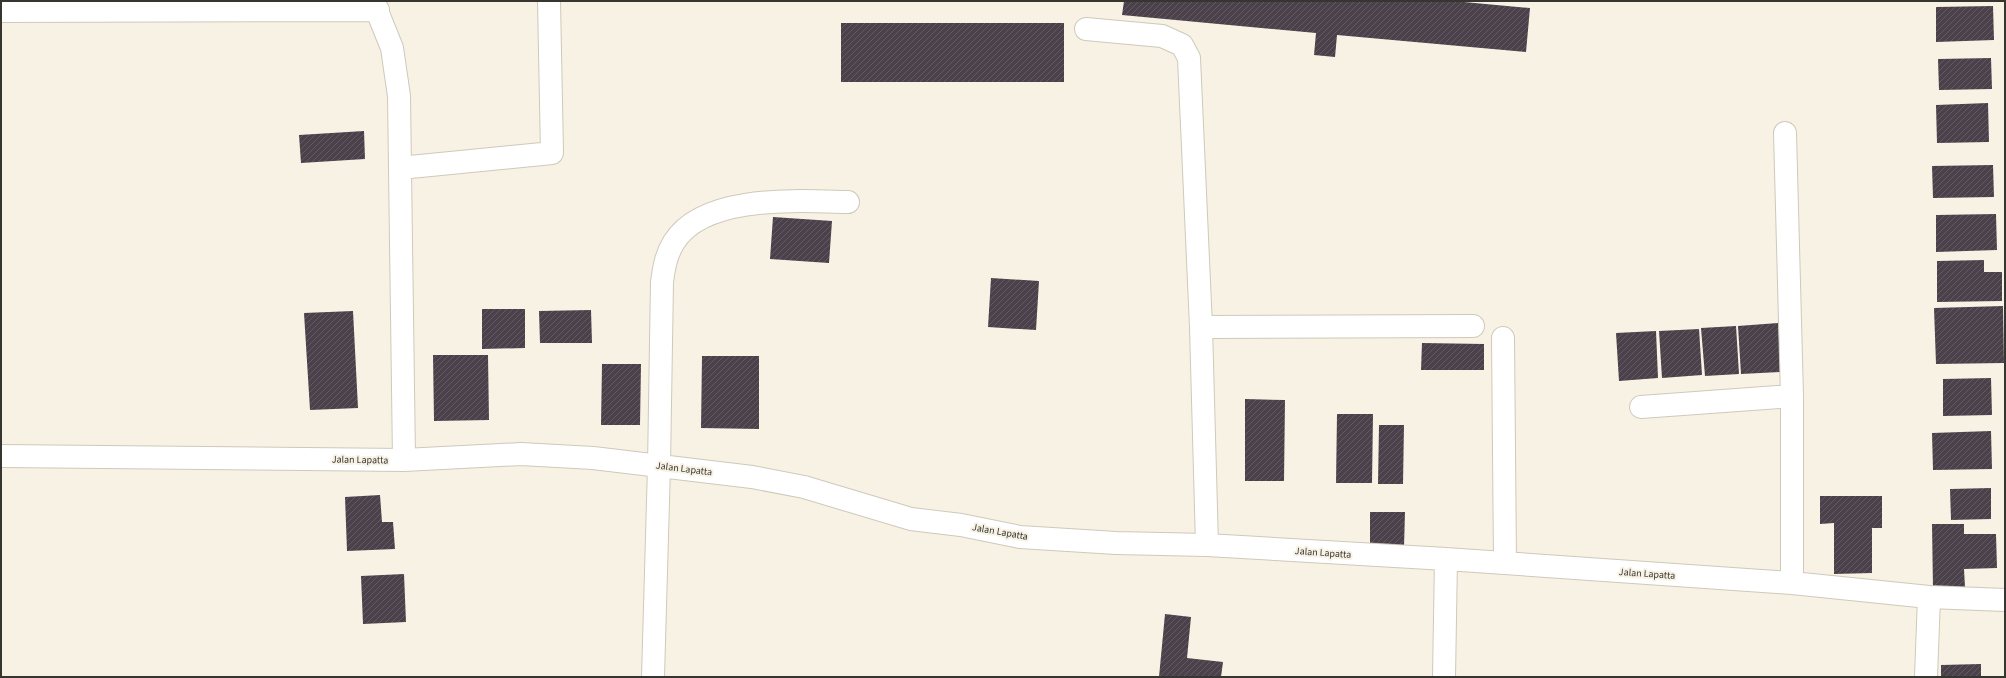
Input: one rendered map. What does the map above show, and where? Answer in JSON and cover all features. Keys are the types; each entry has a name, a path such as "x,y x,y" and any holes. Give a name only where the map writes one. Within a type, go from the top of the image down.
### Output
{"street":[{"path":"400,168 552,153 549,1"},
{"path":"1,11 375,6 392,48 399,96 404,460"},
{"path":"1086,29 1162,36 1182,45 1189,58 1201,327 1207,545"},
{"path":"1785,133 1792,396 1792,584"},
{"path":"653,677 662,282 665,260 675,240 687,227 704,217 729,207 779,201 848,202"},
{"path":"1201,327 1473,326"},
{"path":"1503,338 1505,563"},
{"path":"1641,406 1792,396"},
{"name":"Jalan Lapatta","path":"1,456 404,460 521,454 593,458 752,477 804,487 911,519 962,525 1020,537 1116,543 1207,545 1446,559 1792,584 1929,597 2005,600"},
{"path":"1444,677 1446,559"},
{"path":"1926,677 1929,597"}],"building":[{"path":"1124,1 1453,1 1530,8 1526,52 1337,35 1335,57 1314,55 1316,33 1122,15"},
{"path":"1993,6 1994,40 1936,42 1936,7"},
{"path":"841,23 1064,23 1064,82 841,82"},
{"path":"1991,58 1992,89 1939,90 1938,59"},
{"path":"1988,103 1989,142 1937,143 1936,105"},
{"path":"364,131 365,159 301,163 299,135"},
{"path":"1993,165 1994,197 1933,198 1932,166"},
{"path":"1996,214 1997,250 1936,252 1936,215"},
{"path":"773,217 832,221 829,263 770,259"},
{"path":"1984,260 1984,272 2002,272 2002,301 1937,302 1937,261"},
{"path":"991,278 1039,281 1036,330 988,327"},
{"path":"2003,306 2004,363 1936,364 1934,308"},
{"path":"482,309 525,309 525,348 482,349"},
{"path":"591,310 592,343 540,343 539,311"},
{"path":"353,311 358,408 310,410 304,313"},
{"path":"1778,323 1781,372 1741,374 1738,326"},
{"path":"1736,326 1739,374 1705,376 1701,328"},
{"path":"1699,329 1702,375 1662,378 1659,331"},
{"path":"1656,331 1658,378 1619,381 1616,333"},
{"path":"1422,343 1484,344 1484,370 1421,370"},
{"path":"433,355 488,355 489,420 434,421"},
{"path":"702,356 759,356 759,429 701,428"},
{"path":"602,364 641,364 640,425 601,425"},
{"path":"1991,378 1992,415 1943,416 1943,379"},
{"path":"1245,399 1285,400 1284,481 1245,481"},
{"path":"1337,414 1373,414 1372,483 1336,483"},
{"path":"1379,425 1404,425 1403,484 1378,484"},
{"path":"1991,431 1992,469 1933,470 1932,433"},
{"path":"1991,488 1991,519 1951,520 1950,489"},
{"path":"380,495 382,522 393,522 395,549 347,551 345,497"},
{"path":"1820,496 1882,496 1882,528 1872,528 1872,573 1834,574 1834,523 1820,524"},
{"path":"1370,512 1405,512 1404,547 1370,547"},
{"path":"1932,524 1964,524 1964,534 1996,534 1997,568 1964,569 1965,587 1933,589"},
{"path":"404,574 406,622 363,624 361,576"},
{"path":"1165,614 1191,617 1187,658 1223,662 1221,677 1159,677"},
{"path":"1981,664 1981,677 1941,677 1941,665"}]}
